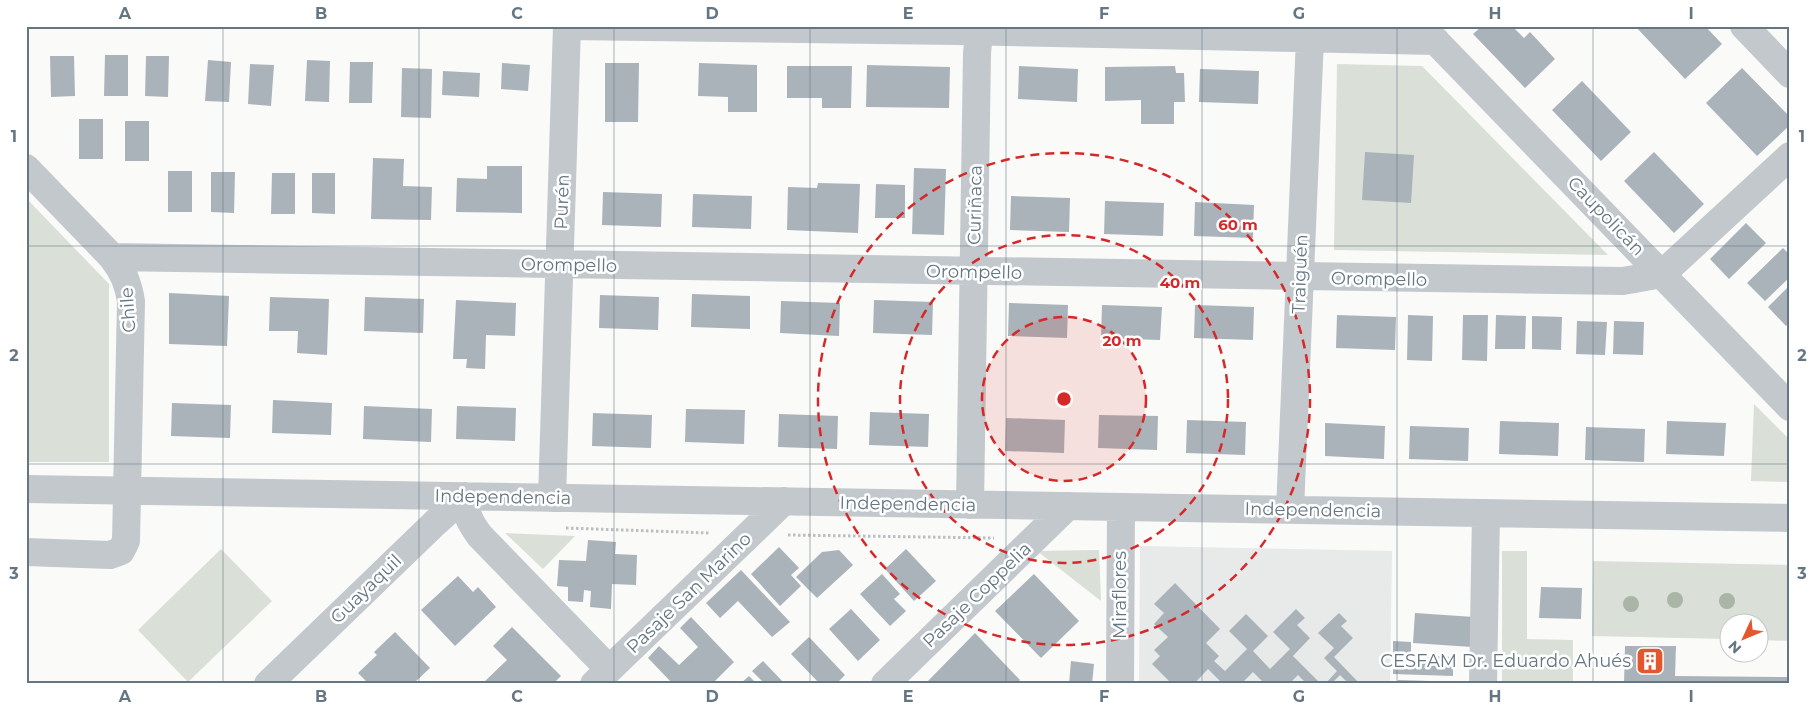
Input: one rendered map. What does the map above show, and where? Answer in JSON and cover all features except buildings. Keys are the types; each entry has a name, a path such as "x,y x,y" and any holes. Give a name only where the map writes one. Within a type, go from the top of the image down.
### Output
{"street":[{"path":"568,26 981,29 1310,38 1429,33"},
{"name":"Purén","path":"552,498 568,26"},
{"path":"1744,26 1790,74"},
{"name":"Curiñaca","path":"970,505 977,53 981,29"},
{"name":"Caupolicán","path":"1429,33 1790,407"},
{"name":"Traiguén","path":"1290,510 1310,38"},
{"path":"1662,274 1790,156"},
{"name":"Chile","path":"26,168 112,257 126,280 130,301 126,541 121,551 110,555 26,552"},
{"name":"Orompello","path":"112,257 1594,282 1623,281 1662,274"},
{"name":"Independencia","path":"26,489 1790,518"},
{"path":"465,496 465,510 468,518 480,536 602,677"},
{"name":"Guayaquil","path":"268,684 465,496"},
{"name":"Pasaje San Marino","path":"602,677 784,501"},
{"name":"Pasaje Coppelia","path":"885,684 1068,506"},
{"name":"Miraflores","path":"1120,684 1121,507"},
{"path":"1483,684 1486,513"}],"shaded area":[{"path":"1337,64 1422,66 1608,255 1334,250"},
{"path":"26,198 109,284 109,462 26,462"},
{"path":"1754,404 1790,440 1790,482 1751,481"},
{"path":"505,533 575,536 543,569"},
{"path":"1140,546 1392,551 1390,684 1139,684"},
{"path":"221,549 272,601 188,682 138,630"},
{"path":"1099,550 1101,601 1037,551"},
{"path":"1502,551 1527,551 1527,639 1573,640 1573,684 1502,684"},
{"path":"1593,561 1790,565 1790,641 1768,640 1768,612 1718,612 1718,639 1592,636"}],"place":[{"name":"CESFAM Dr. Eduardo Ahués","path":"1650,661"}]}
